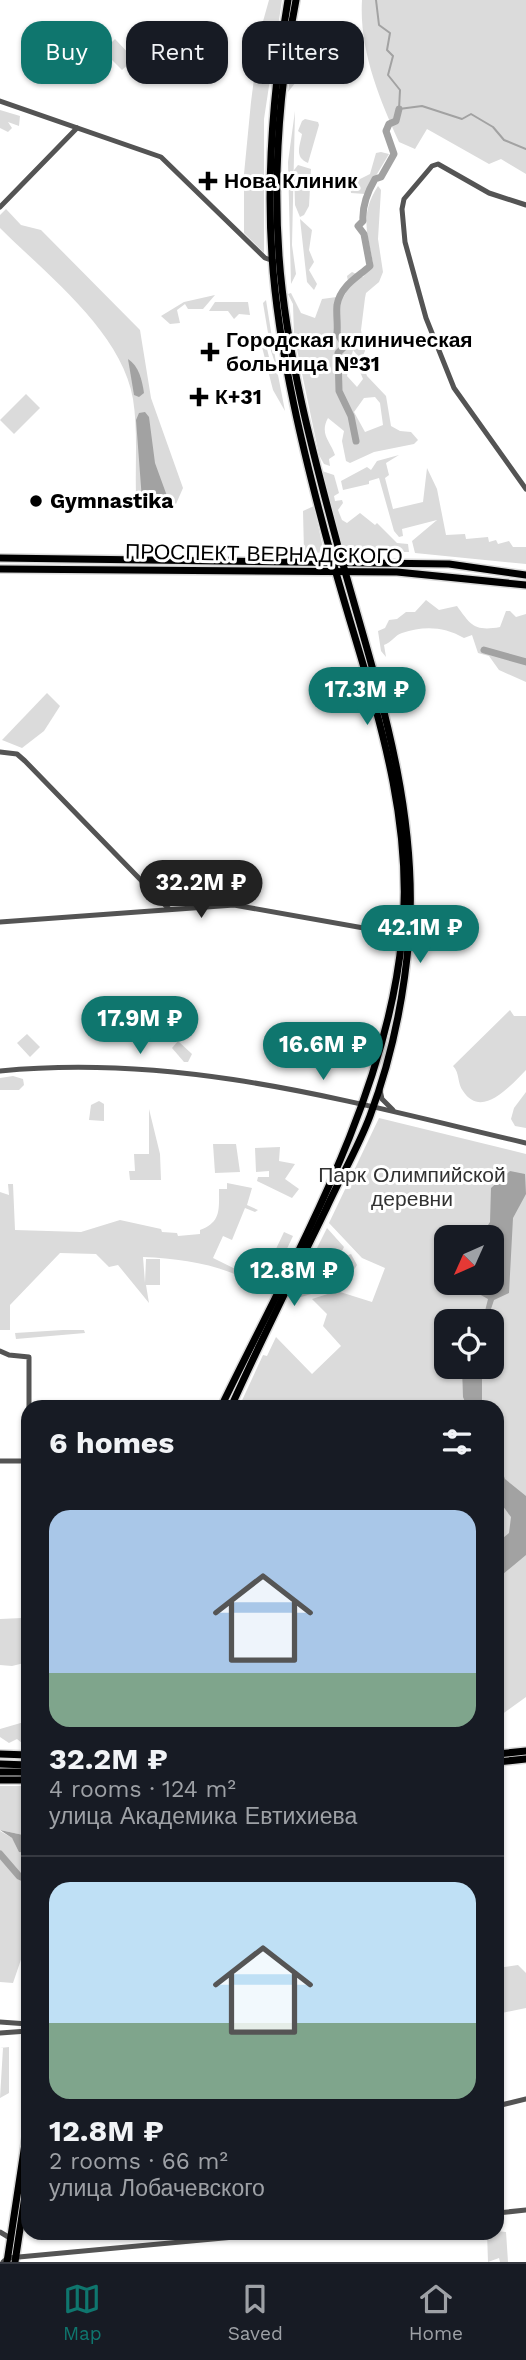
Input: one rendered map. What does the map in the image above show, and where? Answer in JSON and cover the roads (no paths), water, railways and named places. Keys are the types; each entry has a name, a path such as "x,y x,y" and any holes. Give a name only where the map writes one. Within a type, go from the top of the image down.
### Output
{"main road":[{"path":"234,1400 363,1105 390,1015 406,937 404,851 398,803 373,695 333,562 290,375 270,203 274,103 288,0"},
{"path":"224,1400 269,1317 373,1107 393,1036 406,937 410,859 402,794 385,716 342,562 296,368 276,260 282,102 296,0"},
{"name":"ПРОСПЕКТ ВЕРНАДСКОГО","path":"0,558 449,564 526,575"},
{"name":"ПРОСПЕКТ ВЕРНАДСКОГО","path":"0,569 447,575 526,585"},
{"path":"504,1753 526,1751"},
{"path":"0,1754 21,1755"},
{"path":"504,1761 526,1759"},
{"path":"0,1764 21,1767"},
{"path":"0,1772 21,1767"},
{"path":"0,1780 21,1780"},
{"path":"10,2260 10,2238 21,2168"},
{"path":"10,2260 21,2209"}],"street":[{"path":"0,101 161,157 265,258 276,260"},
{"path":"0,207 77,128"},
{"path":"526,205 489,193 438,164 432,166 404,199 402,209 405,242 426,318 442,362 465,405 526,489"},
{"path":"48,558 53,565 48,569"},
{"path":"0,752 17,754 25,761 169,909"},
{"path":"0,922 234,905 406,937"},
{"path":"0,1071 99,1067 191,1072 251,1080 526,1143"},
{"path":"380,1084 382,1099 395,1112"},
{"path":"0,1351 29,1357 29,1400"},
{"path":"0,1461 21,1461"},
{"path":"0,2022 21,2024"},
{"path":"0,2033 21,2032"},
{"path":"504,2104 526,2099"},
{"path":"504,2212 526,2210"},
{"path":"0,2232 10,2238"},
{"path":"10,2260 209,2240"}],"waterway":[{"path":"376,0 379,25 390,33 387,50 393,56 388,75 400,90 399,109 422,106 462,119 471,114 493,127 504,140 526,149"},
{"path":"356,441 351,416 339,391 338,353 345,346 337,333 337,305 346,287 370,266 364,234 358,226 363,221 372,184 375,179 381,177 394,154 386,131 389,124 396,121 399,109"},
{"path":"484,650 526,662"},
{"path":"0,1854 21,1877"}],"place":[{"name":"Нова Клиник","path":"208,181"},
{"name":"Городская клиническая больница №31","path":"210,352"},
{"name":"К+31","path":"199,397"},
{"name":"Gymnastika","path":"36,501"}],"park label":[{"name":"Парк Олимпийской деревни","path":"412,1187"}]}
